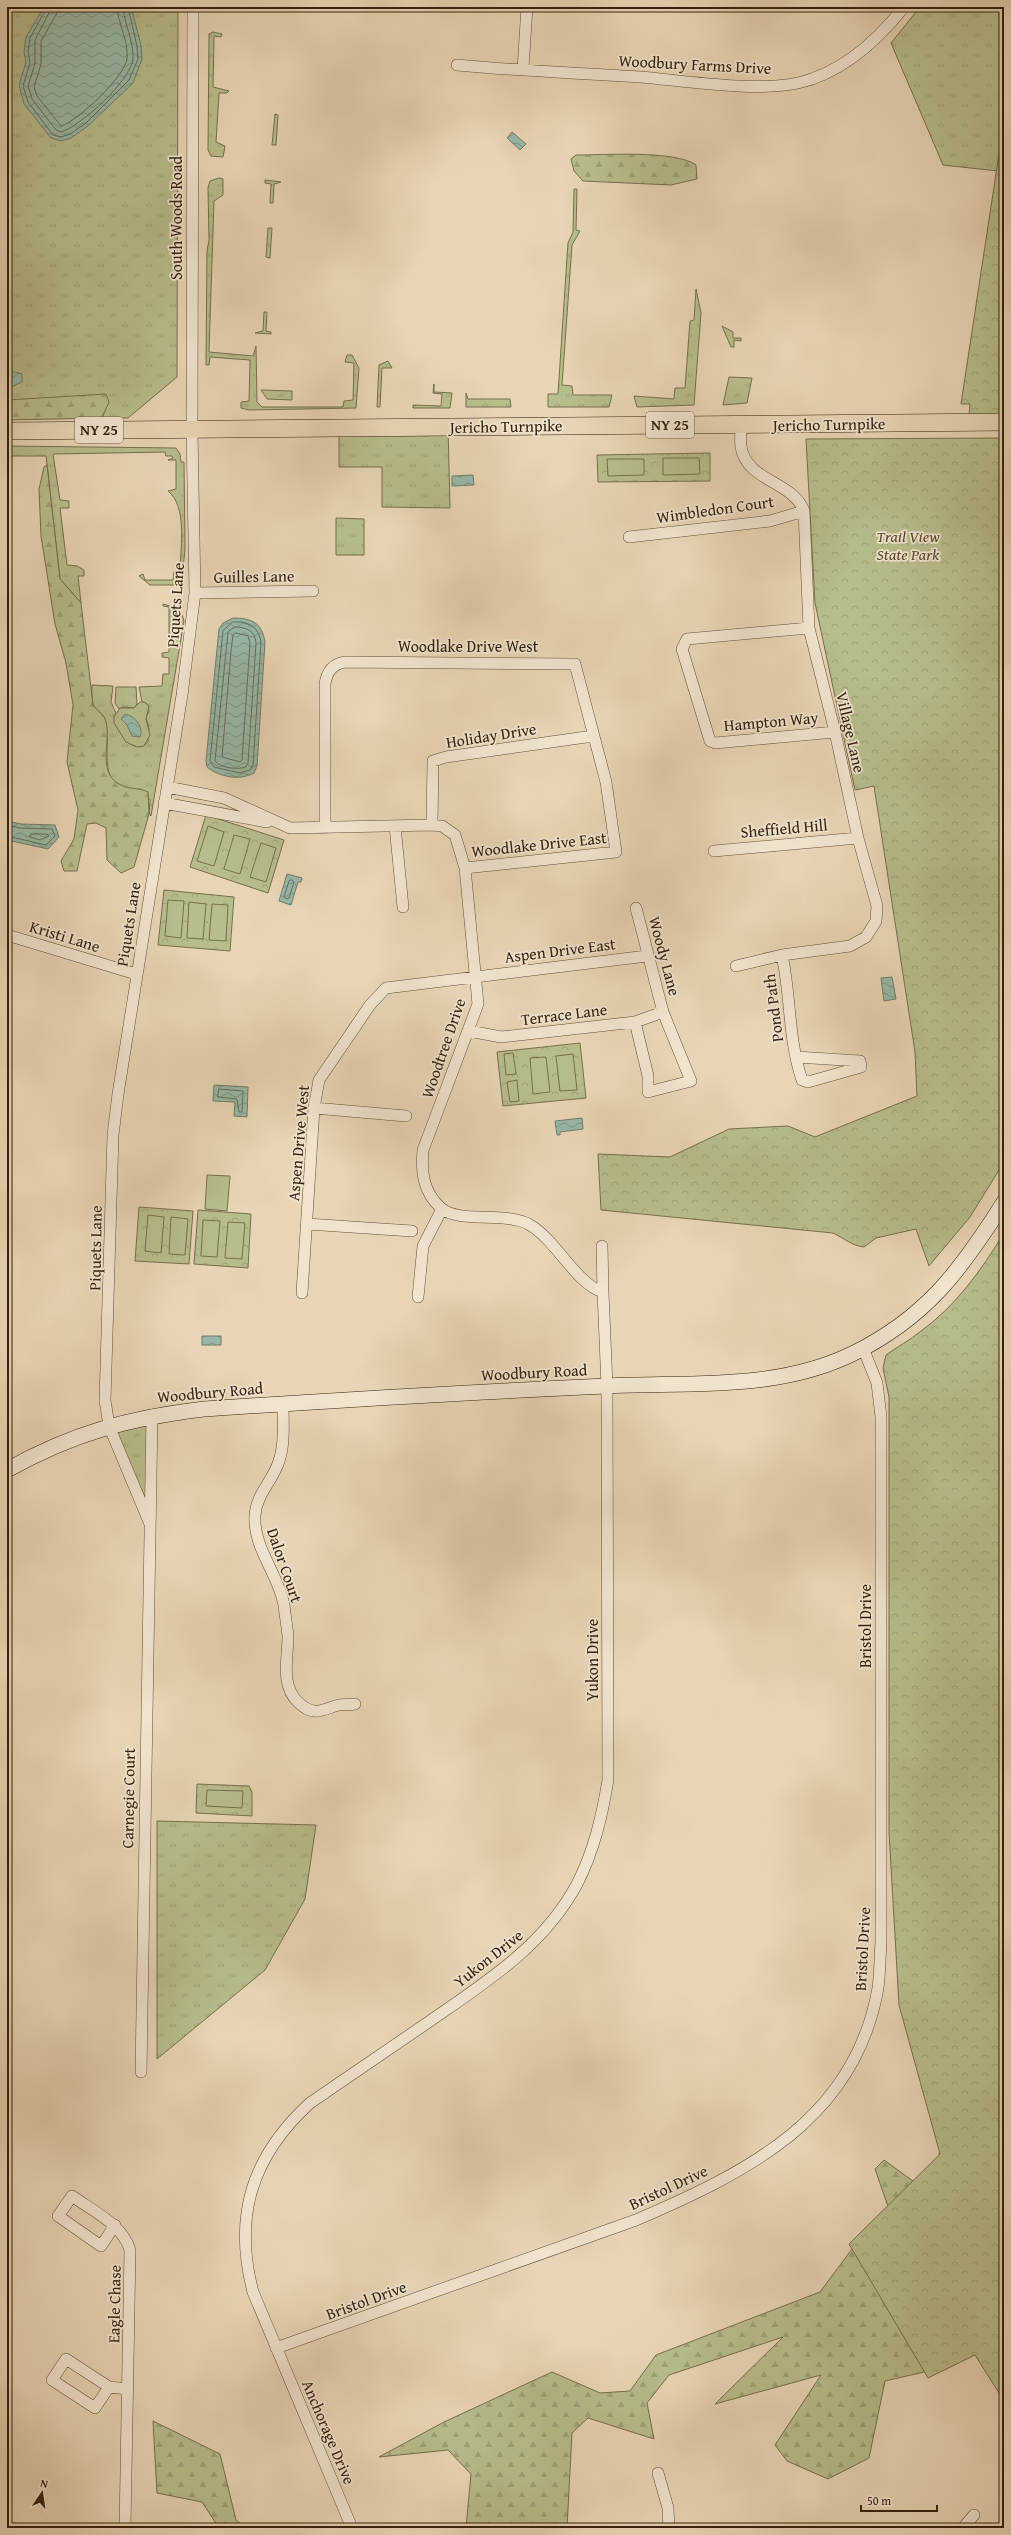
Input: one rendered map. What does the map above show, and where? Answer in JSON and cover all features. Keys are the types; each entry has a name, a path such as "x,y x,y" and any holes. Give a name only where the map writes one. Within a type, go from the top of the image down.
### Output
{"main road":[{"name":"Jericho Turnpike","path":"7,431 1004,422"},
{"name":"Woodbury Road","path":"7,1470 58,1444 108,1426 152,1415 204,1408 606,1386 745,1381 780,1377 826,1364 863,1348 916,1314 949,1282 968,1258 1004,1202"}],"street":[{"name":"South Woods Road","path":"192,429 193,7"},
{"path":"523,69 527,7"},
{"name":"Woodbury Farms Drive","path":"457,65 723,84 784,85 827,72 852,58 876,39 904,7"},
{"path":"741,425 741,446 746,460 763,477 790,492 802,504 804,511"},
{"name":"Piquets Lane","path":"108,1426 106,1393 113,1135 136,974 188,656 195,593 192,429"},
{"name":"Wimbledon Court","path":"629,537 770,521 804,511"},
{"name":"Village Lane","path":"736,966 782,955 850,946 866,937 876,921 877,906 858,838 835,732 809,628 804,511"},
{"name":"Guilles Lane","path":"195,593 313,591"},
{"name":"Hampton Way","path":"809,628 687,639 683,644 710,741 715,743 835,732"},
{"name":"Woodlake Drive West","path":"325,828 325,684 330,668 339,663 575,664 606,782 616,852"},
{"name":"Holiday Drive","path":"432,824 433,761 446,757 594,736"},
{"name":"Woodtree Drive","path":"167,787 224,798 243,805 276,823 290,828 432,824 442,826 456,835 465,868 477,977 478,1004 423,1150 421,1172 427,1191 442,1209"},
{"name":"Woodtree Drive","path":"164,802 276,823"},
{"path":"395,826 403,907"},
{"name":"Sheffield Hill","path":"714,850 858,838"},
{"name":"Woodlake Drive East","path":"465,868 616,852"},
{"name":"Woody Lane","path":"635,1022 648,1076 648,1092 691,1081 663,1012 647,956 636,908"},
{"name":"Kristi Lane","path":"7,935 136,974"},
{"name":"Pond Path","path":"782,955 791,1037 796,1057 802,1080 808,1082 861,1067 860,1061 796,1057"},
{"name":"Aspen Drive East","path":"477,977 647,956"},
{"name":"Aspen Drive West","path":"302,1293 314,1108 318,1080 370,1005 386,988 477,977"},
{"name":"Terrace Lane","path":"469,1031 501,1038 635,1022 663,1012"},
{"path":"314,1108 406,1116"},
{"path":"418,1297 423,1246 442,1209 466,1216 515,1219 530,1225 562,1254 586,1284 594,1290 602,1292"},
{"path":"307,1224 412,1231"},
{"path":"602,1246 602,1292 606,1386"},
{"name":"Bristol Drive","path":"276,2348 636,2220 676,2202 717,2182 793,2135 818,2111 839,2084 860,2045 870,2021 878,1987 881,1942 880,1396 863,1348"},
{"name":"Yukon Drive","path":"276,2348 253,2292 245,2251 245,2217 251,2190 271,2147 292,2120 310,2103 494,1976 525,1952 559,1912 577,1884 591,1854 601,1822 608,1780 606,1386"},
{"name":"Dalor Court","path":"283,1404 282,1450 274,1472 257,1502 255,1525 259,1543 276,1579 284,1604 288,1635 287,1686 298,1703 315,1712 324,1712 340,1705 355,1704"},
{"name":"Carnegie Court","path":"141,2072 152,1415"},
{"name":"Carnegie Court","path":"108,1426 150,1524"},
{"name":"Eagle Chase","path":"115,2225 101,2246 58,2216 72,2196 115,2225 127,2239 130,2250 125,2528"},
{"name":"Anchorage Drive","path":"276,2348 352,2528"},
{"path":"109,2387 95,2408 52,2380 66,2359 109,2387 128,2388"},
{"path":"658,2473 668,2508 669,2528"},
{"path":"963,2528 974,2515"}],"green space":[{"path":"7,7 178,7 177,377 128,418 7,419"},
{"path":"920,7 1004,7 1004,152 998,171 943,165 891,43"},
{"path":"213,32 222,34 221,37 214,36 213,87 229,91 227,93 219,93 216,142 225,146 223,157 211,156 208,150 209,34"},
{"path":"275,114 278,115 276,145 272,145"},
{"path":"1004,121 1004,417 969,416 970,404 961,404"},
{"path":"639,154 672,157 686,160 696,165 697,179 671,185 583,181 574,171 571,159 576,155"},
{"path":"219,178 223,179 223,195 214,201 209,352 253,356 256,346 257,402 262,407 343,407 344,401 353,400 354,363 345,362 347,355 352,355 359,368 356,408 249,410 241,408 241,402 249,401 250,360 210,357 209,365 206,365 207,251 209,240 208,188 210,181"},
{"path":"265,180 281,182 274,184 273,203 270,203 271,184 265,183"},
{"path":"574,189 577,189 576,230 580,231 572,245 562,385 572,386 573,395 612,395 609,407 548,407 548,394 558,394 568,243 573,232"},
{"path":"268,228 272,228 270,258 266,257"},
{"path":"696,289 701,313 694,405 637,407 634,396 674,399 675,388 685,388 690,321 694,320"},
{"path":"264,312 267,312 266,331 271,332 271,334 255,333 263,331"},
{"path":"722,326 733,332 733,338 741,338 741,341 734,340 734,347 731,347"},
{"path":"388,361 392,368 382,368 380,407 377,407 379,365"},
{"path":"729,377 752,378 747,403 723,405"},
{"path":"434,384 434,392 452,393 450,408 413,408 413,405 441,406 442,394 433,393"},
{"path":"261,390 292,391 292,400 267,399"},
{"path":"466,393 468,399 510,399 511,407 466,407"},
{"path":"106,394 109,402 102,418 7,420 7,400"},
{"path":"448,426 450,508 382,507 382,467 339,467 339,427"},
{"name":"Trail View State Park","path":"1004,438 1004,1162 970,1217 929,1266 916,1229 876,1238 864,1247 852,1243 833,1233 601,1210 598,1154 670,1157 729,1129 788,1126 815,1137 917,1096 915,1052 874,786 855,790 815,603 806,439"},
{"path":"7,446 176,448 180,454 181,462 184,462 185,549 182,579 176,585 150,585 139,576 143,574 145,580 173,580 174,572 180,568 182,527 178,506 168,491 176,489 176,460 168,460 173,458 172,456 166,456 165,452 53,454 60,500 69,501 69,508 60,508 67,565 77,566 84,570 84,576 78,576 81,603 60,579 46,456 7,456"},
{"path":"710,453 710,481 598,482 597,455"},
{"path":"663,458 699,458 700,474 663,475"},
{"path":"607,459 644,459 644,475 608,476"},
{"path":"47,465 60,579 81,603 93,705 104,717 107,725 106,762 108,771 112,778 119,784 148,792 149,814 134,867 121,873 107,860 106,828 96,823 87,824 77,871 64,871 61,861 74,839 78,810 67,762 73,705 66,663 55,624 41,536 39,489 44,467"},
{"path":"336,518 364,519 364,555 336,555"},
{"path":"163,604 180,609 184,621 151,816 149,814 150,800 141,789 125,789 115,784 110,775 108,764 107,727 104,717 93,704 92,685 113,686 111,702 116,713 114,717 122,735 126,740 136,746 142,746 148,742 149,728 146,718 149,711 147,704 142,702 139,687 162,686 163,674 169,674 169,658 162,657 162,653 169,652 169,607 163,606"},
{"path":"116,687 136,687 137,704 134,708 124,707 119,709 115,703"},
{"path":"140,702 144,702 149,706 146,719 150,735 144,746 137,747 126,742 114,723 114,717 120,708 134,708"},
{"path":"206,815 284,840 268,893 190,867"},
{"path":"208,826 224,832 214,866 197,861"},
{"path":"234,835 250,839 240,874 224,869"},
{"path":"261,843 276,848 266,882 250,877"},
{"path":"164,890 234,897 230,951 158,945"},
{"path":"168,900 184,901 181,938 165,936"},
{"path":"189,902 206,904 203,939 187,938"},
{"path":"212,904 228,905 226,941 209,940"},
{"path":"580,1043 586,1098 503,1106 497,1052"},
{"path":"513,1053 516,1074 506,1075 504,1054"},
{"path":"573,1054 577,1090 560,1091 556,1056"},
{"path":"546,1057 550,1092 533,1094 530,1058"},
{"path":"517,1080 519,1101 510,1102 507,1082"},
{"path":"207,1175 230,1176 227,1211 205,1209"},
{"path":"139,1207 193,1211 189,1264 135,1261"},
{"path":"198,1210 251,1214 248,1268 194,1264"},
{"path":"148,1215 164,1217 161,1253 145,1251"},
{"path":"171,1217 188,1219 185,1255 169,1254"},
{"path":"203,1220 220,1221 217,1257 201,1256"},
{"path":"228,1222 245,1223 242,1259 225,1258"},
{"path":"1004,1233 1004,2401 975,2355 928,2378 849,2244 940,2154 899,2005 889,1832 889,1397 883,1368 886,1355 934,1321 957,1298 987,1260"},
{"path":"151,1416 150,1519 110,1427"},
{"path":"896,1442 983,2357 972,2352 924,2372 885,2381 869,2458 828,2479 787,2461 775,2445 821,2375 715,2404 783,2337 669,2375 647,2403 654,2439 588,2418 572,2433 567,2528 466,2528 471,2474 448,2450 379,2457 444,2422 552,2372 600,2393 630,2391 656,2355 820,2292 852,2249 890,2212 875,2169 884,2160 917,2184 937,2165 941,2143"},
{"path":"197,1784 249,1786 252,1792 252,1816 196,1813"},
{"path":"207,1790 243,1791 242,1808 206,1806"},
{"path":"157,1821 316,1825 305,1899 265,1970 157,2059"},
{"path":"153,2421 220,2454 236,2520 246,2528 219,2528 202,2502 157,2493"}],"water":[{"path":"44,7 131,7 141,45 142,59 133,83 88,126 71,138 61,141 51,138 24,104 19,85 26,62 24,52 26,37"},
{"path":"512,132 526,144 520,150 507,138"},
{"path":"7,370 22,374 22,382 11,387 7,386"},
{"path":"473,475 474,485 452,486 452,476"},
{"path":"233,618 246,619 259,626 265,642 257,766 254,773 242,777 230,777 217,773 207,767 206,761 219,629 223,623"},
{"path":"125,714 129,715 138,722 141,729 140,737 132,736 127,725 121,719"},
{"path":"7,821 21,824 55,825 59,837 48,849 7,840"},
{"path":"287,874 302,878 301,882 298,882 291,905 279,901"},
{"path":"892,977 896,999 884,1001 881,978"},
{"path":"214,1085 248,1087 247,1117 234,1116 235,1102 213,1101"},
{"path":"582,1118 583,1129 560,1132 560,1135 557,1135 555,1121"},
{"path":"202,1336 221,1336 221,1345 202,1345"}]}
